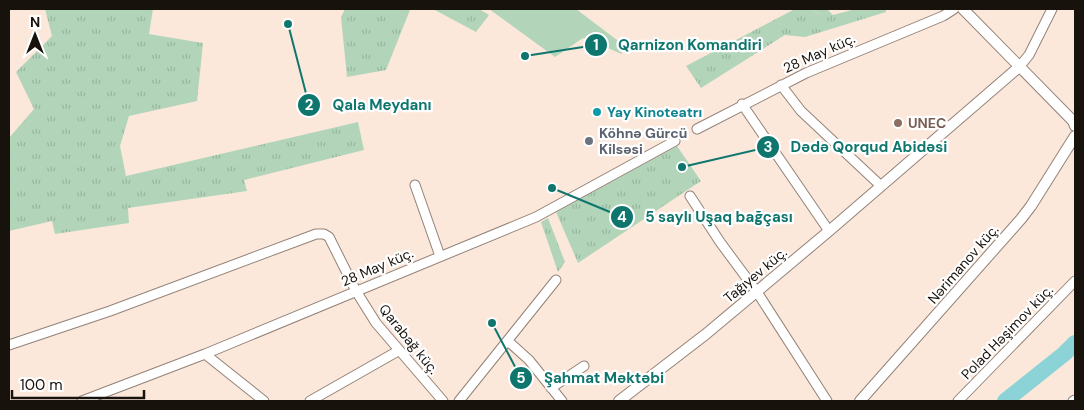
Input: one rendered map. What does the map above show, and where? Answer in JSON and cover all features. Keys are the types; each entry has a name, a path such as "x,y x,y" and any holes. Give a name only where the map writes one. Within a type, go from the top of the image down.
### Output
{"street":[{"name":"28 May küç.","path":"697,129 781,85 943,16 954,9"},
{"path":"963,9 1073,121 1075,126"},
{"path":"1018,67 1029,55 1052,9"},
{"name":"Tağıyev küç.","path":"619,401 757,292 830,231 1018,67"},
{"path":"781,85 802,111 881,186"},
{"path":"742,104 830,231"},
{"name":"Nərimanov küç.","path":"860,401 1021,219 1075,136"},
{"name":"28 May küç.","path":"82,401 205,354 542,214 675,141"},
{"path":"414,185 440,256"},
{"path":"690,196 716,237 757,292 827,401"},
{"name":"Qarabağ küç.","path":"9,345 110,312 316,234 324,234 329,237 356,291 376,323 398,351 443,401"},
{"path":"459,401 556,280"},
{"name":"Polad Həşimov küç.","path":"958,401 1075,281"},
{"path":"508,341 525,356 562,401"},
{"path":"310,401 398,351"},
{"path":"205,354 264,401"},
{"path":"551,388 584,366"}],"green space":[{"path":"45,9 153,9 149,34 203,43 197,101 129,116 120,146 126,176 358,122 364,150 244,180 247,191 128,208 129,223 55,234 52,221 9,231 9,138 34,109 16,72 52,36"},
{"path":"345,9 410,10 386,70 347,77 341,17"},
{"path":"433,9 479,9 489,15 476,32"},
{"path":"489,9 576,9 621,43 622,54 583,38 555,57"},
{"path":"795,9 809,9 822,15 833,15 856,9 886,9 886,12 805,37 785,35 701,88 686,66"},
{"path":"809,9 827,9 833,15 822,15"},
{"path":"677,146 701,181 578,263 556,212"},
{"path":"548,218 565,262 558,272 541,222"}],"waterway":[{"path":"1005,401 1075,343"}],"place":[{"name":"Qala Meydanı","path":"288,24"},
{"name":"Qarnizon Komandiri","path":"525,56"},
{"name":"Yay Kinoteatrı","path":"597,112"},
{"name":"UNEC","path":"898,123"},
{"name":"Köhnə Gürcü Kilsəsi","path":"589,141"},
{"name":"Dədə Qorqud Abidəsi","path":"682,167"},
{"name":"5 saylı Uşaq bağçası","path":"552,188"},
{"name":"Şahmat Məktəbi","path":"492,323"}]}
